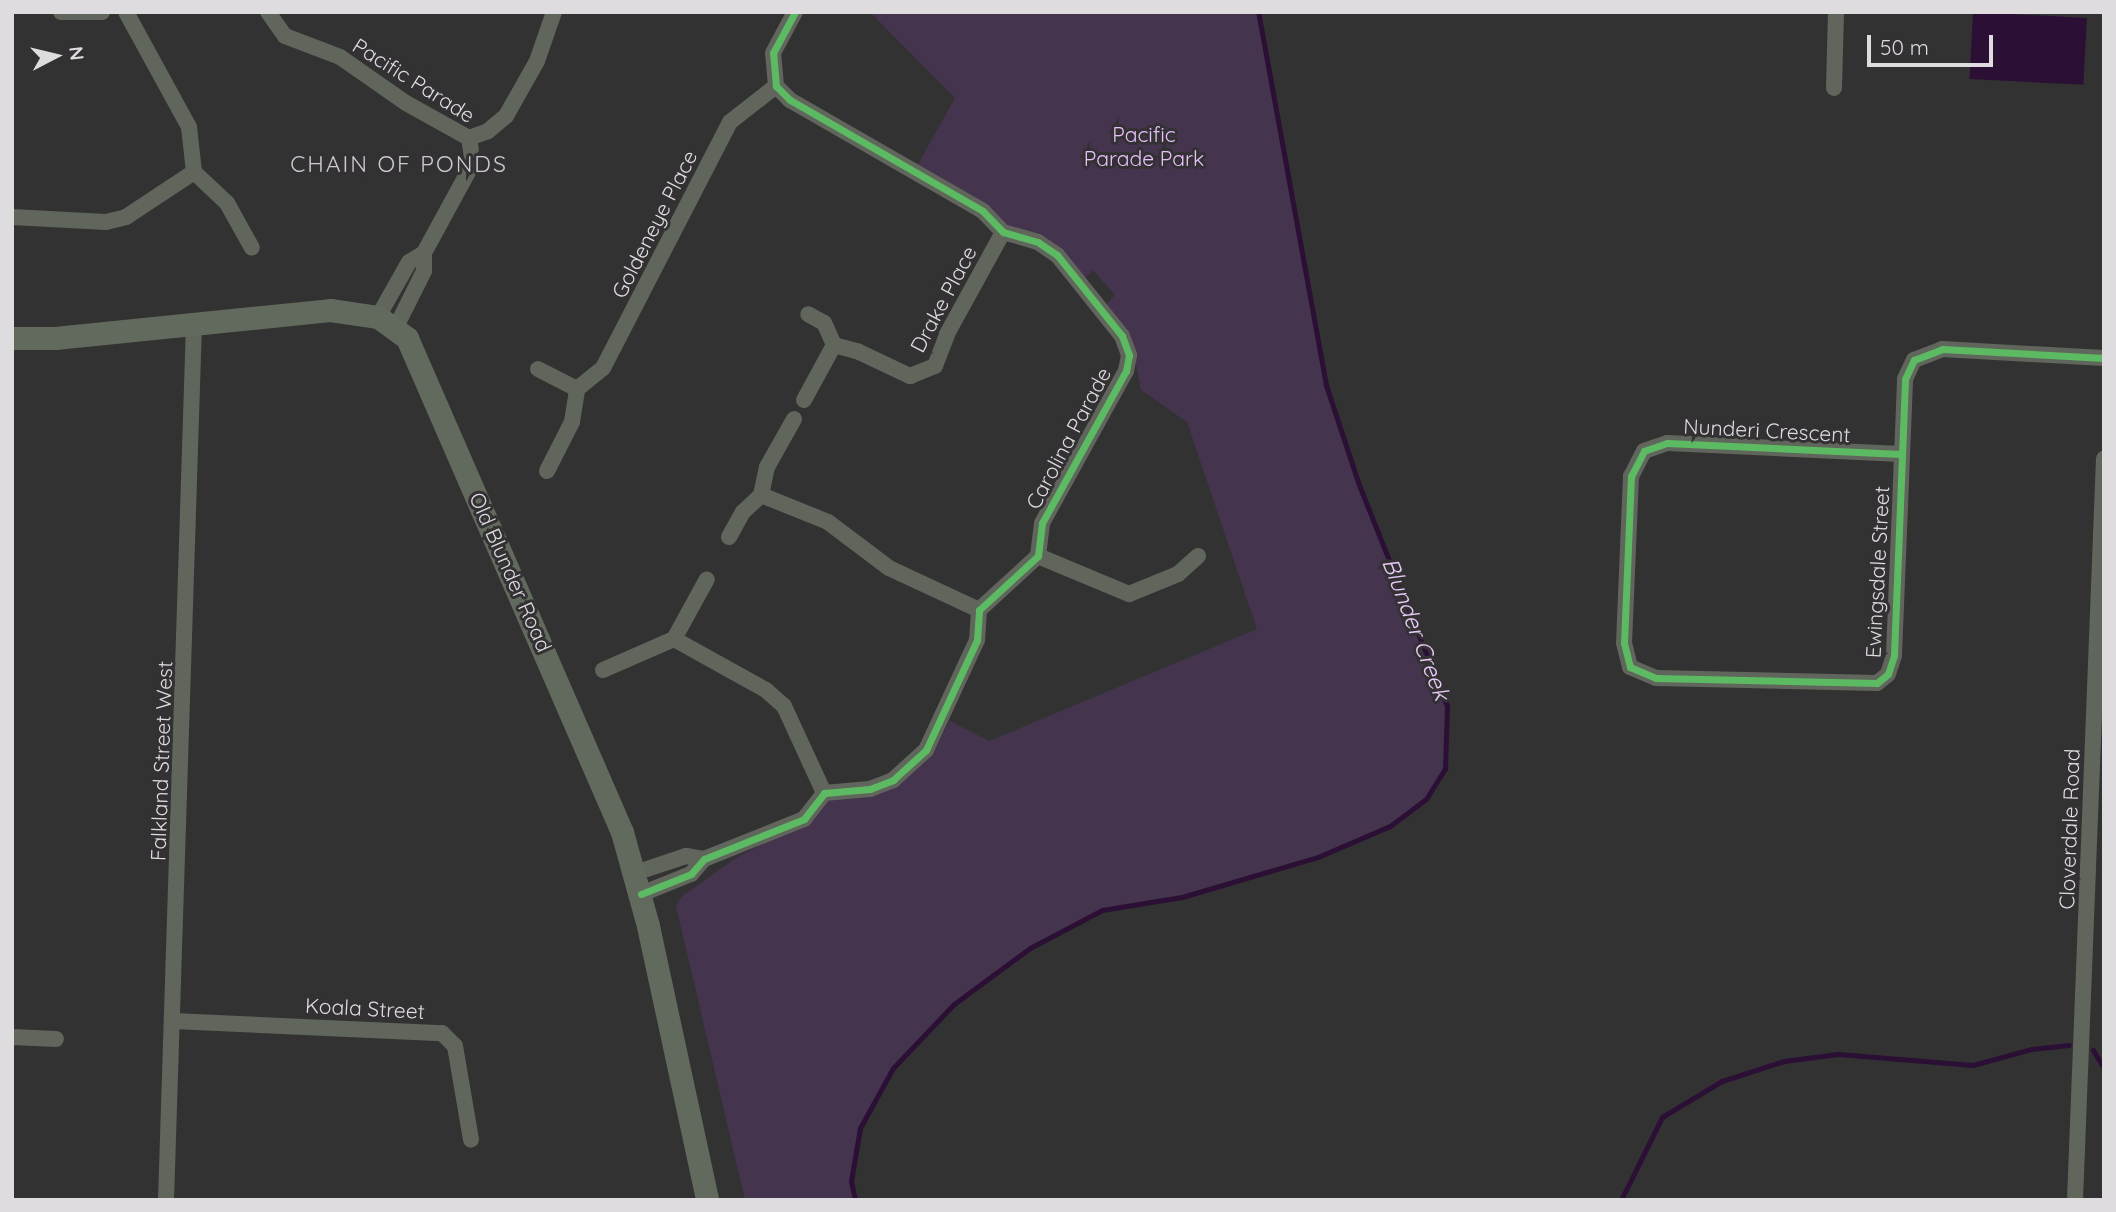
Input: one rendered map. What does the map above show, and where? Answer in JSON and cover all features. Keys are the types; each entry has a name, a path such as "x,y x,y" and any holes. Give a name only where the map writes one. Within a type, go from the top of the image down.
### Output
{"main road":[{"path":"12,338 330,310 387,322"},
{"name":"Old Blunder Road","path":"387,322 414,353 602,778 638,884 706,1200"}],"street":[{"path":"61,12 102,12"},
{"path":"125,12 189,127 194,172 227,203 252,248"},
{"name":"Pacific Parade","path":"268,12 285,36 340,57 406,103 469,138 473,163 424,253 424,271 387,322"},
{"path":"469,138 506,116 537,61 554,12"},
{"path":"776,86 772,53 795,12"},
{"path":"1834,89 1836,12"},
{"name":"Carolina Parade","path":"776,86 790,100 983,211 1003,232 1038,242 1057,255 1122,335 1129,355 1126,371 1042,523 1038,556"},
{"name":"Goldeneye Place","path":"577,389 603,368 730,122 776,86"},
{"path":"12,217 107,222 126,217 194,172"},
{"name":"Drake Place","path":"834,345 857,351 910,376 935,366 947,334 1003,232"},
{"path":"804,400 834,345 824,323 808,314"},
{"name":"Falkland Street West","path":"166,1200 194,324"},
{"name":"Ewingsdale Street","path":"1630,667 1656,678 1857,685 1882,680 1894,654 1905,379 1914,360 1930,351 2104,358"},
{"path":"538,369 577,389 572,422 547,471"},
{"path":"729,537 743,512 761,495 767,467 794,419"},
{"name":"Nunderi Crescent","path":"1630,667 1624,643 1631,476 1644,451 1667,443 1901,454"},
{"name":"Cloverdale Road","path":"2075,1200 2098,780 2104,459"},
{"path":"761,495 828,522 890,568 979,610"},
{"path":"638,884 691,874 704,859 804,819 824,793 870,789 893,780 926,750 977,639 979,610 1038,556 1129,594 1178,573 1198,556"},
{"path":"603,670 674,639 707,579"},
{"path":"674,639 766,690 784,706 824,793"},
{"name":"Koala Street","path":"173,1021 442,1033 454,1046 471,1140"},
{"path":"12,1037 56,1039"}],"green space":[{"name":"Pacific Parade Park","path":"870,12 1258,12 1326,385 1358,482 1447,706 1445,769 1426,799 1390,826 1318,856 1182,897 1102,910 1030,948 954,1004 893,1068 860,1128 852,1181 855,1200 745,1200 676,906 681,897 733,860 802,822 828,800 889,787 908,777 934,750 950,721 989,741 1257,629 1187,422 1141,390 1130,333 1105,305 1115,295 1093,270 1083,280 917,166 955,98"}],"shaded area":[{"path":"1973,12 2087,18 2083,85 1969,79"}],"waterway":[{"name":"Blunder Creek","path":"855,1200 851,1181 860,1128 893,1068 954,1004 1030,948 1102,910 1182,897 1318,857 1390,826 1426,799 1445,769 1447,706 1358,482 1326,385 1258,12"},
{"path":"1621,1200 1662,1117 1722,1081 1784,1061 1838,1054 1973,1065 2031,1049 2069,1045"},
{"path":"2093,1050 2104,1068"}],"cycle path":[{"path":"641,894 691,874 704,859 804,819 824,793 870,789 893,780 926,750 977,640 979,610 1038,556 1042,523 1126,371 1129,355 1122,336 1057,255 1038,242 1003,232 983,211 790,100 776,86 773,53 795,12"},
{"path":"1901,454 1667,443 1644,451 1631,476 1624,643 1630,667 1656,678 1877,683 1888,674 1894,655 1905,379 1914,360 1942,349 2104,358"}],"district":[{"name":"CHAIN OF PONDS","path":"399,164"}]}
